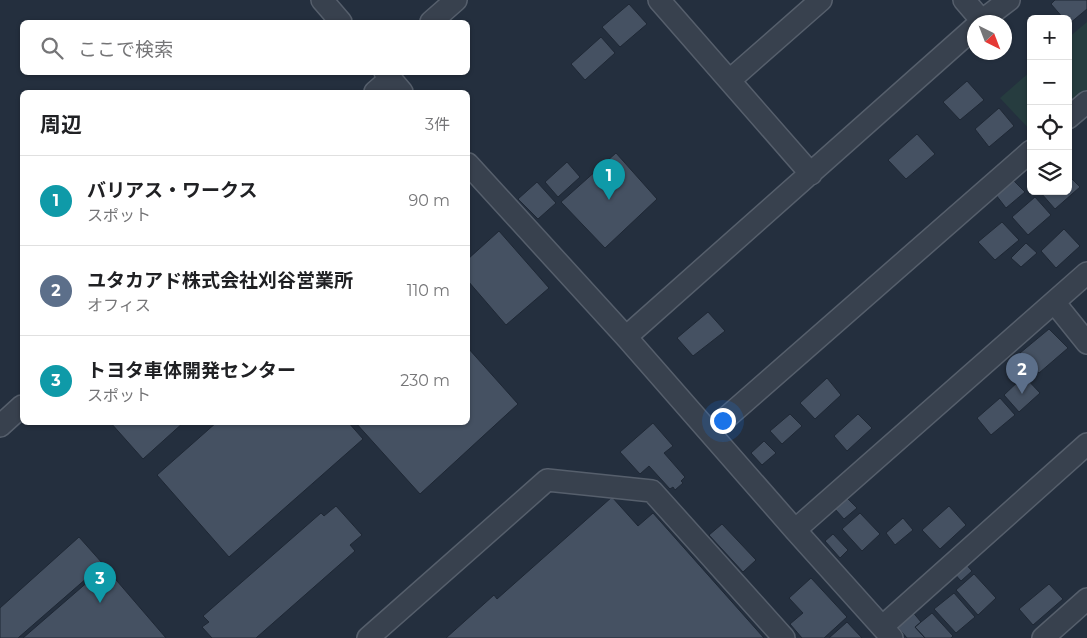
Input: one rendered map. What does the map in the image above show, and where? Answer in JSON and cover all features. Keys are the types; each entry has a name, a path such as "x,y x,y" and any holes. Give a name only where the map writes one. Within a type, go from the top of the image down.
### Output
{"street":[{"path":"322,0 339,20"},
{"path":"433,20 456,0"},
{"path":"659,0 811,174"},
{"path":"730,80 820,0"},
{"path":"964,0 973,15"},
{"path":"990,15 1008,0"},
{"path":"626,337 967,35"},
{"path":"1072,115 1087,102"},
{"path":"710,432 1027,155"},
{"path":"470,166 626,337 887,632 1087,444"},
{"path":"795,530 1087,273"},
{"path":"1054,302 1087,342"},
{"path":"0,426 20,408"},
{"path":"368,638 547,480 652,492 784,638"},
{"path":"1043,638 1087,599"}],"green space":[{"path":"1087,22 1087,93 1072,106 1072,60 1072,35"},
{"path":"1027,74 1027,127 1000,98"}],"building":[{"path":"1055,0 1087,0 1087,9 1072,22 1072,15 1061,15 1051,4"},
{"path":"629,4 647,24 620,47 602,27"},
{"path":"601,37 615,53 585,80 571,64"},
{"path":"967,81 984,100 960,120 943,102"},
{"path":"999,108 1014,126 989,147 975,129"},
{"path":"917,134 935,154 906,179 888,160"},
{"path":"616,153 657,199 605,248 561,202"},
{"path":"567,162 580,177 558,197 545,182"},
{"path":"1072,179 1080,187 1072,194"},
{"path":"1013,180 1025,192 1006,208 996,195"},
{"path":"537,182 556,203 538,219 518,199"},
{"path":"1043,195 1071,195 1055,209"},
{"path":"1035,197 1051,215 1028,235 1012,217"},
{"path":"1002,222 1019,240 995,260 978,242"},
{"path":"1064,229 1080,246 1056,268 1041,251"},
{"path":"499,231 549,288 506,325 470,283 470,257"},
{"path":"1026,243 1037,253 1021,267 1011,258"},
{"path":"708,312 725,331 693,356 677,338"},
{"path":"1049,329 1068,348 1039,373 1020,353"},
{"path":"470,350 518,404 420,494 358,425 470,425"},
{"path":"1024,376 1040,393 1019,412 1004,395"},
{"path":"827,378 841,395 815,419 800,403"},
{"path":"1000,398 1015,415 991,435 977,418"},
{"path":"790,414 802,426 782,444 770,431"},
{"path":"858,414 872,428 847,451 834,436"},
{"path":"653,423 673,446 664,453 685,477 681,481 683,483 675,490 673,487 670,489 649,466 640,474 620,452"},
{"path":"113,425 181,425 143,459"},
{"path":"214,425 351,425 363,439 229,557 157,475"},
{"path":"764,441 776,453 762,465 751,453"},
{"path":"612,497 638,526 653,513 764,638 446,638 494,595 497,599"},
{"path":"847,498 857,508 844,519 835,509"},
{"path":"336,506 362,535 350,545 355,551 256,638 212,638 202,627 209,622 203,616 321,513 324,516"},
{"path":"949,506 966,525 940,549 922,530"},
{"path":"860,513 880,534 862,551 842,529"},
{"path":"903,518 913,530 895,545 886,533"},
{"path":"722,524 756,560 743,572 709,535"},
{"path":"833,534 848,550 840,558 825,541"},
{"path":"79,537 103,564 18,638 0,638 0,608"},
{"path":"963,561 972,571 961,581 952,571"},
{"path":"105,567 166,638 23,638"},
{"path":"974,574 996,598 978,615 956,590"},
{"path":"811,578 847,617 824,638 802,638 790,624 803,613 789,598"},
{"path":"1049,584 1063,599 1033,625 1019,609"},
{"path":"954,593 975,617 956,633 934,609"},
{"path":"911,610 921,622 915,627 925,638 907,638 895,624"},
{"path":"932,613 953,636 951,638 925,638 915,627"},
{"path":"847,622 862,638 829,638"}],"place":[{"name":"バリアス・ワークス","path":"609,200"},
{"name":"ユタカアド株式会社刈谷営業所","path":"1022,394"},
{"name":"トヨタ車体開発センター","path":"100,603"}]}
